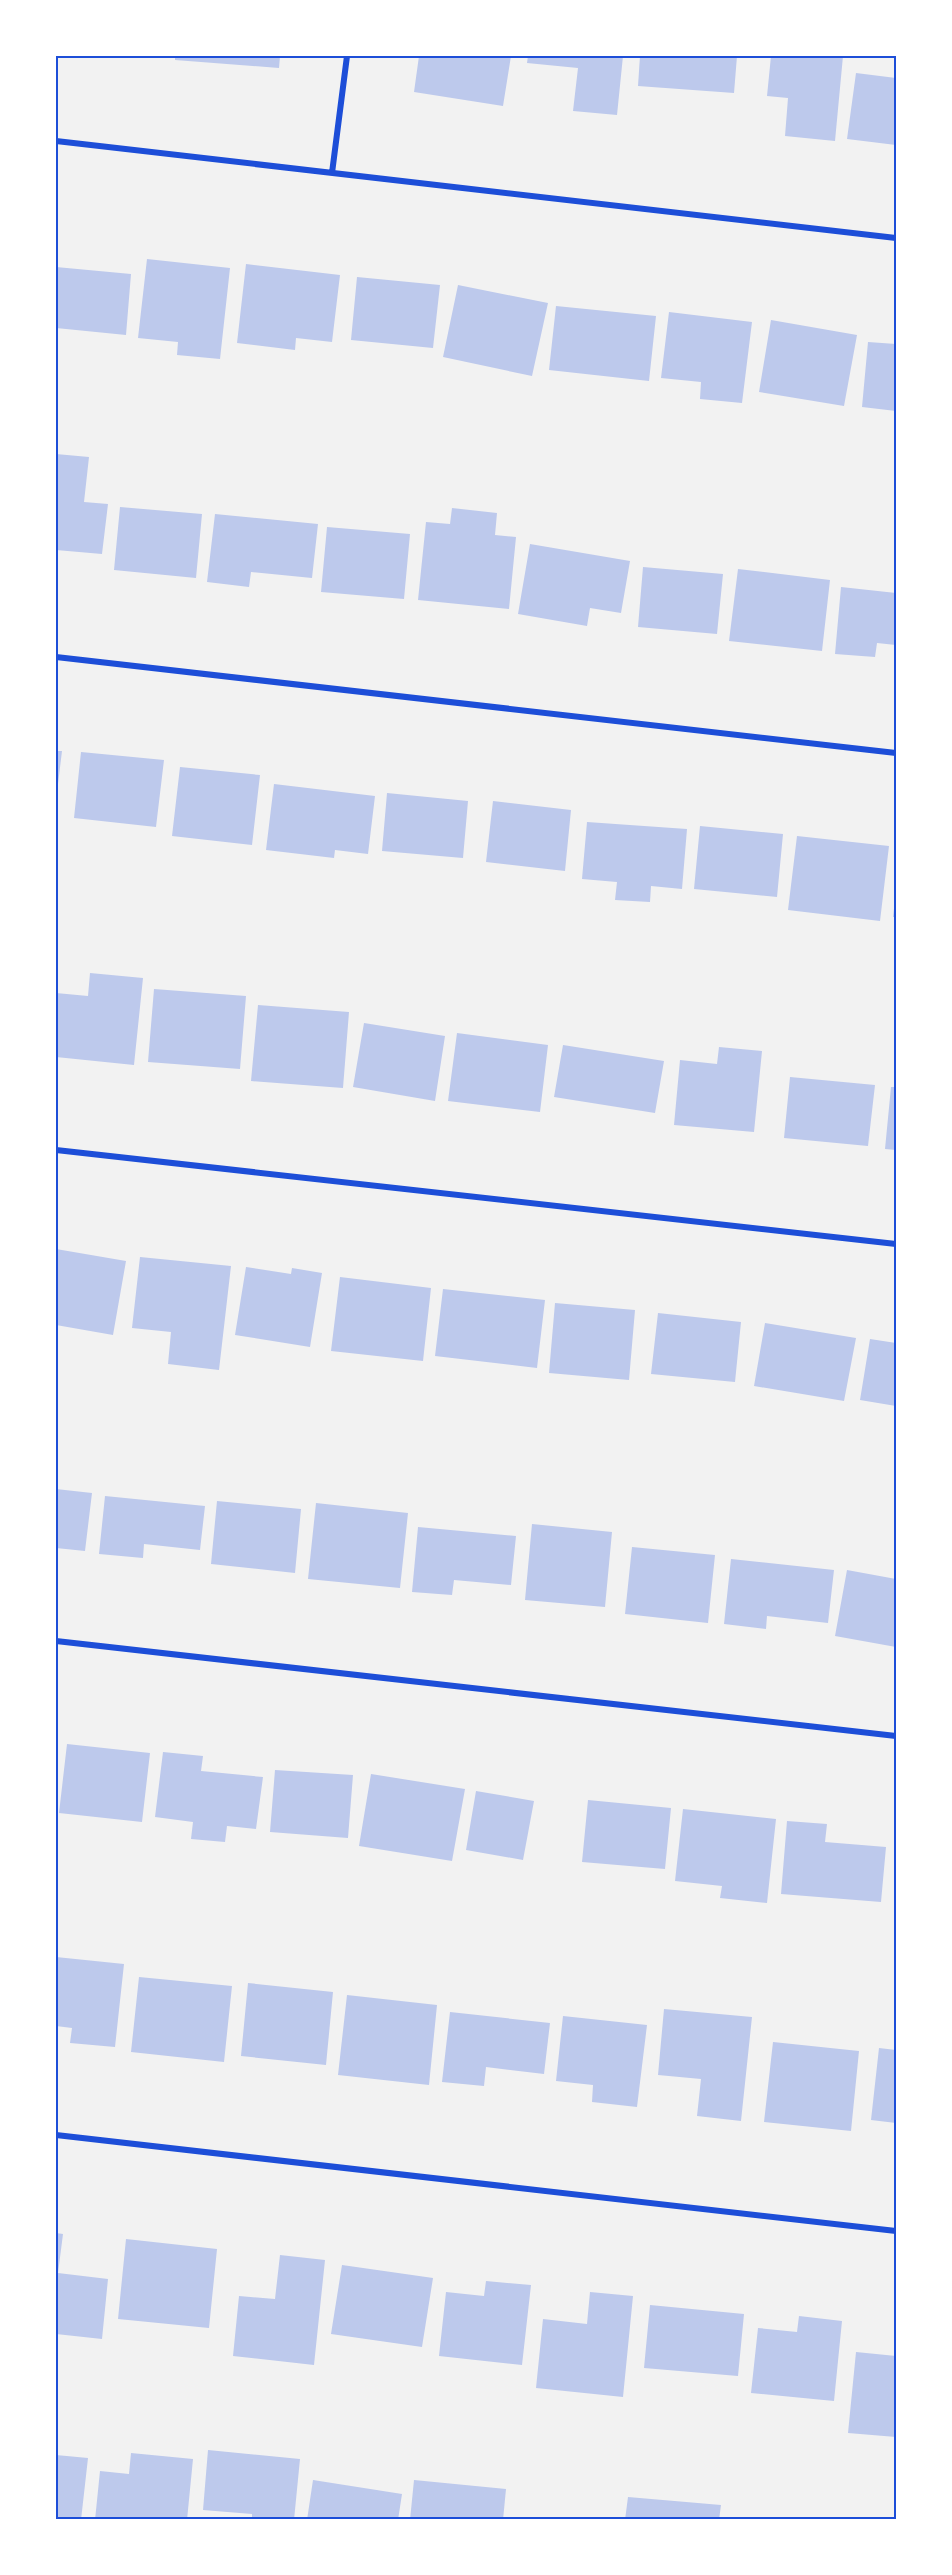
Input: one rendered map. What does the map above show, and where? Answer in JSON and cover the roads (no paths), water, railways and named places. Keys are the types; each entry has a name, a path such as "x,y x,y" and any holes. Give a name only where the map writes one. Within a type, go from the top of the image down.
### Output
{"street":[{"path":"332,173 347,56"},
{"path":"56,141 897,238"},
{"path":"56,657 897,753"},
{"path":"56,1150 897,1244"},
{"path":"56,1641 897,1736"},
{"path":"56,2135 897,2231"}]}
